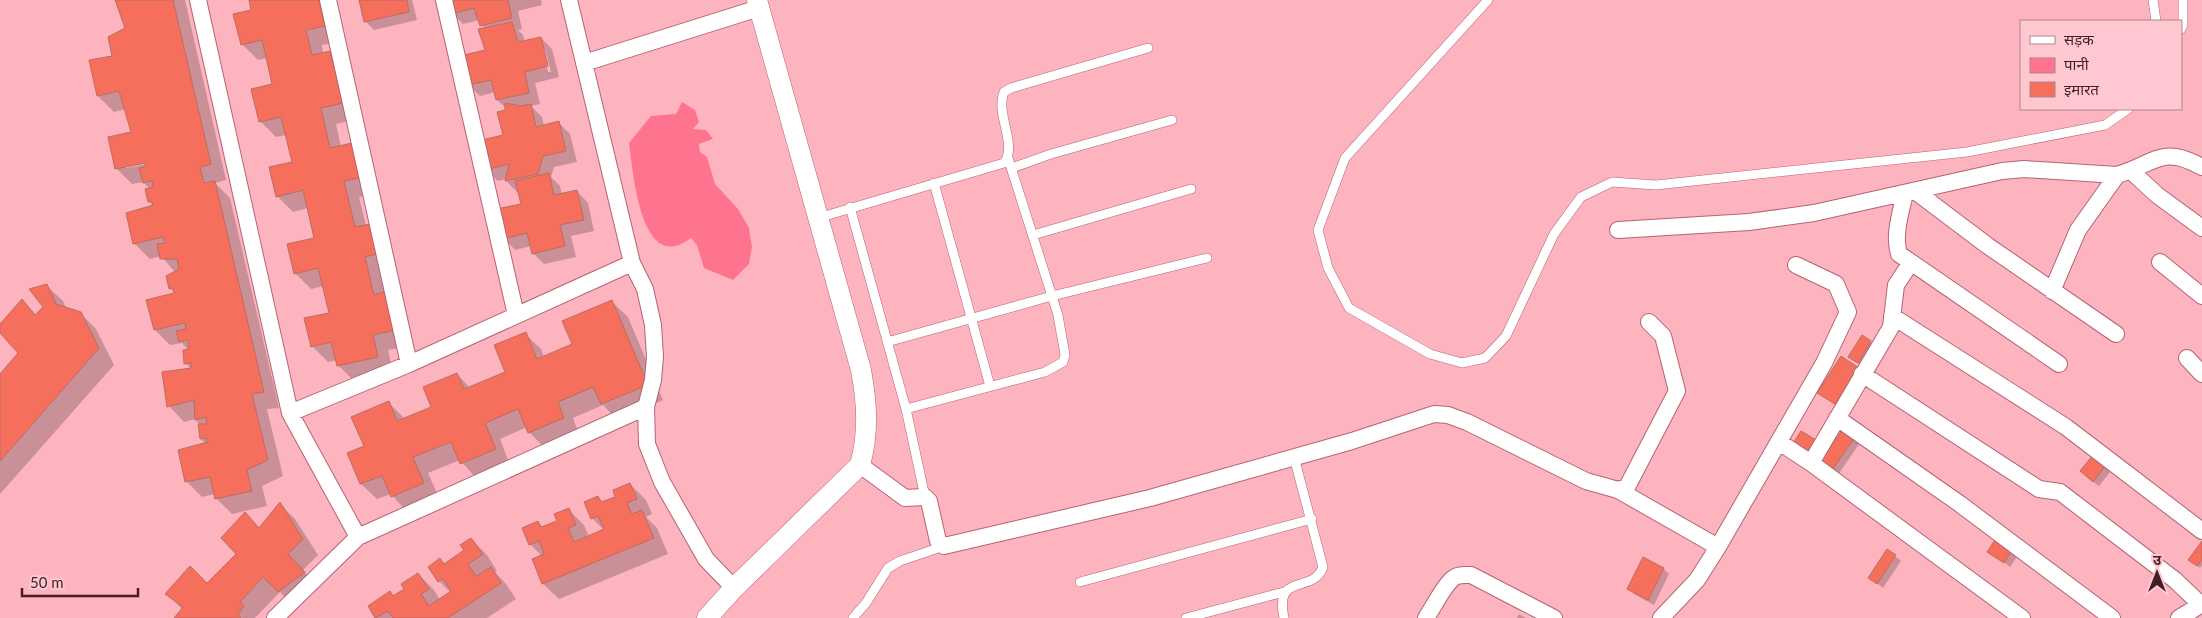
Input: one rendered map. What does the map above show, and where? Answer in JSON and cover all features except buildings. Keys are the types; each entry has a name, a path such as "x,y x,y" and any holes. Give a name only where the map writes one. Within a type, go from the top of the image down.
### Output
{"street":[{"path":"198,0 290,413 358,537"},
{"path":"328,0 408,364"},
{"path":"444,0 516,316"},
{"path":"569,0 632,263 645,289 653,324 655,357 653,380 646,406 647,444 662,482 706,559 734,588"},
{"path":"584,63 758,4 861,370 867,415 865,446 860,465 734,588 707,618"},
{"path":"2052,291 2078,230 2124,173 2155,158 2169,155 2180,156 2202,167"},
{"path":"1618,230 1749,222 1814,213 2002,171 2024,169 2124,173 2202,228"},
{"path":"1910,192 1897,246 1899,254 2058,364"},
{"path":"1910,192 2116,334"},
{"path":"1811,463 1891,327 1896,285 1906,270 1908,261"},
{"path":"2160,262 2202,296"},
{"path":"290,413 408,364 632,263"},
{"path":"1661,618 1697,580 1718,548 1824,363 1848,312 1836,284 1796,265"},
{"path":"1892,316 2066,427 2202,531"},
{"path":"1618,490 1628,487 1677,391 1663,336 1649,322"},
{"path":"2187,358 2202,374"},
{"path":"1862,374 2039,489 2060,492 2175,580 2201,605 2179,618"},
{"path":"275,618 358,537 646,406"},
{"path":"860,465 905,498 924,497 929,501 938,541 944,546 1150,498 1391,429 1422,417 1434,414 1448,415 1586,481 1618,490 1718,548"},
{"path":"1837,418 1960,504 2112,618"},
{"path":"1779,442 1811,463 2022,618"},
{"path":"1426,618 1448,584 1462,574 1471,575 1554,618"}],"lane":[{"path":"1488,0 1345,158 1318,230 1328,268 1349,308 1430,354 1462,363 1485,358 1506,336 1554,234 1581,197 1612,182 1656,185 1966,152 2105,125 2127,110"},
{"path":"2153,0 2156,20"},
{"path":"2182,27 2183,0"},
{"path":"906,409 1045,372 1063,362 1065,354 1064,342 1052,296 1008,158 1009,149 1001,108 1004,92 1011,88 1148,48"},
{"path":"1012,168 1050,154 1172,120"},
{"path":"818,218 850,207 994,167 1004,163 1008,158"},
{"path":"934,183 990,386"},
{"path":"1033,235 1191,189"},
{"path":"850,207 906,409 924,497"},
{"path":"887,342 1052,296 1207,258"},
{"path":"1186,618 1284,592 1290,587 1321,574 1323,567 1322,557 1294,457"},
{"path":"1080,582 1312,518"},
{"path":"853,618 866,603 888,568 944,546"},
{"path":"1284,592 1281,600 1284,618"}],"water":[{"path":"682,102 695,110 699,122 693,129 706,130 713,139 699,144 700,152 707,157 715,184 738,209 749,228 752,247 749,264 733,280 704,268 697,245 691,238 674,246 661,244 650,233 637,196 629,143 651,116 676,114"}]}
